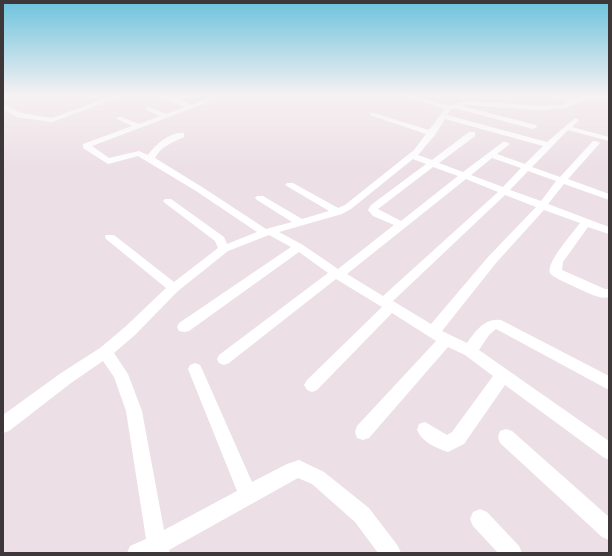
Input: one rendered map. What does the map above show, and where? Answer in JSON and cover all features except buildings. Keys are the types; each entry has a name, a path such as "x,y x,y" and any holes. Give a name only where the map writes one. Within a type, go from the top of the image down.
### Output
{"street":[{"path":"123,120 137,126"},
{"path":"154,120 86,146 108,161 139,153 150,159 267,232 299,247 337,274 439,336 470,351 609,451"},
{"path":"392,120 432,132"},
{"path":"3,425 66,378 106,352 130,332 174,288 224,249 267,232 338,212 348,207 413,156 440,120"},
{"path":"457,120 548,145"},
{"path":"503,120 533,127"},
{"path":"312,385 387,304 575,120"},
{"path":"567,128 609,139"},
{"path":"402,225 377,214 373,210 374,207 472,134"},
{"path":"150,159 152,153 172,139 181,135"},
{"path":"363,432 439,336 492,260 543,205 562,180 596,142"},
{"path":"224,359 402,225 506,144"},
{"path":"491,155 525,168 608,194"},
{"path":"413,156 609,231"},
{"path":"290,186 338,212"},
{"path":"260,198 300,222"},
{"path":"168,201 220,239 224,249"},
{"path":"586,222 557,262 556,272 568,279 604,294 609,293"},
{"path":"110,237 174,288"},
{"path":"184,327 299,247"},
{"path":"470,351 484,331 494,324 501,325 607,382"},
{"path":"106,352 121,374 134,411 159,549"},
{"path":"194,369 248,495"},
{"path":"425,430 437,439 448,444 458,438 503,375"},
{"path":"506,437 609,530"},
{"path":"137,553 159,549 248,495 293,470 299,469 318,478 362,515 391,553"},
{"path":"480,519 512,553"}]}
